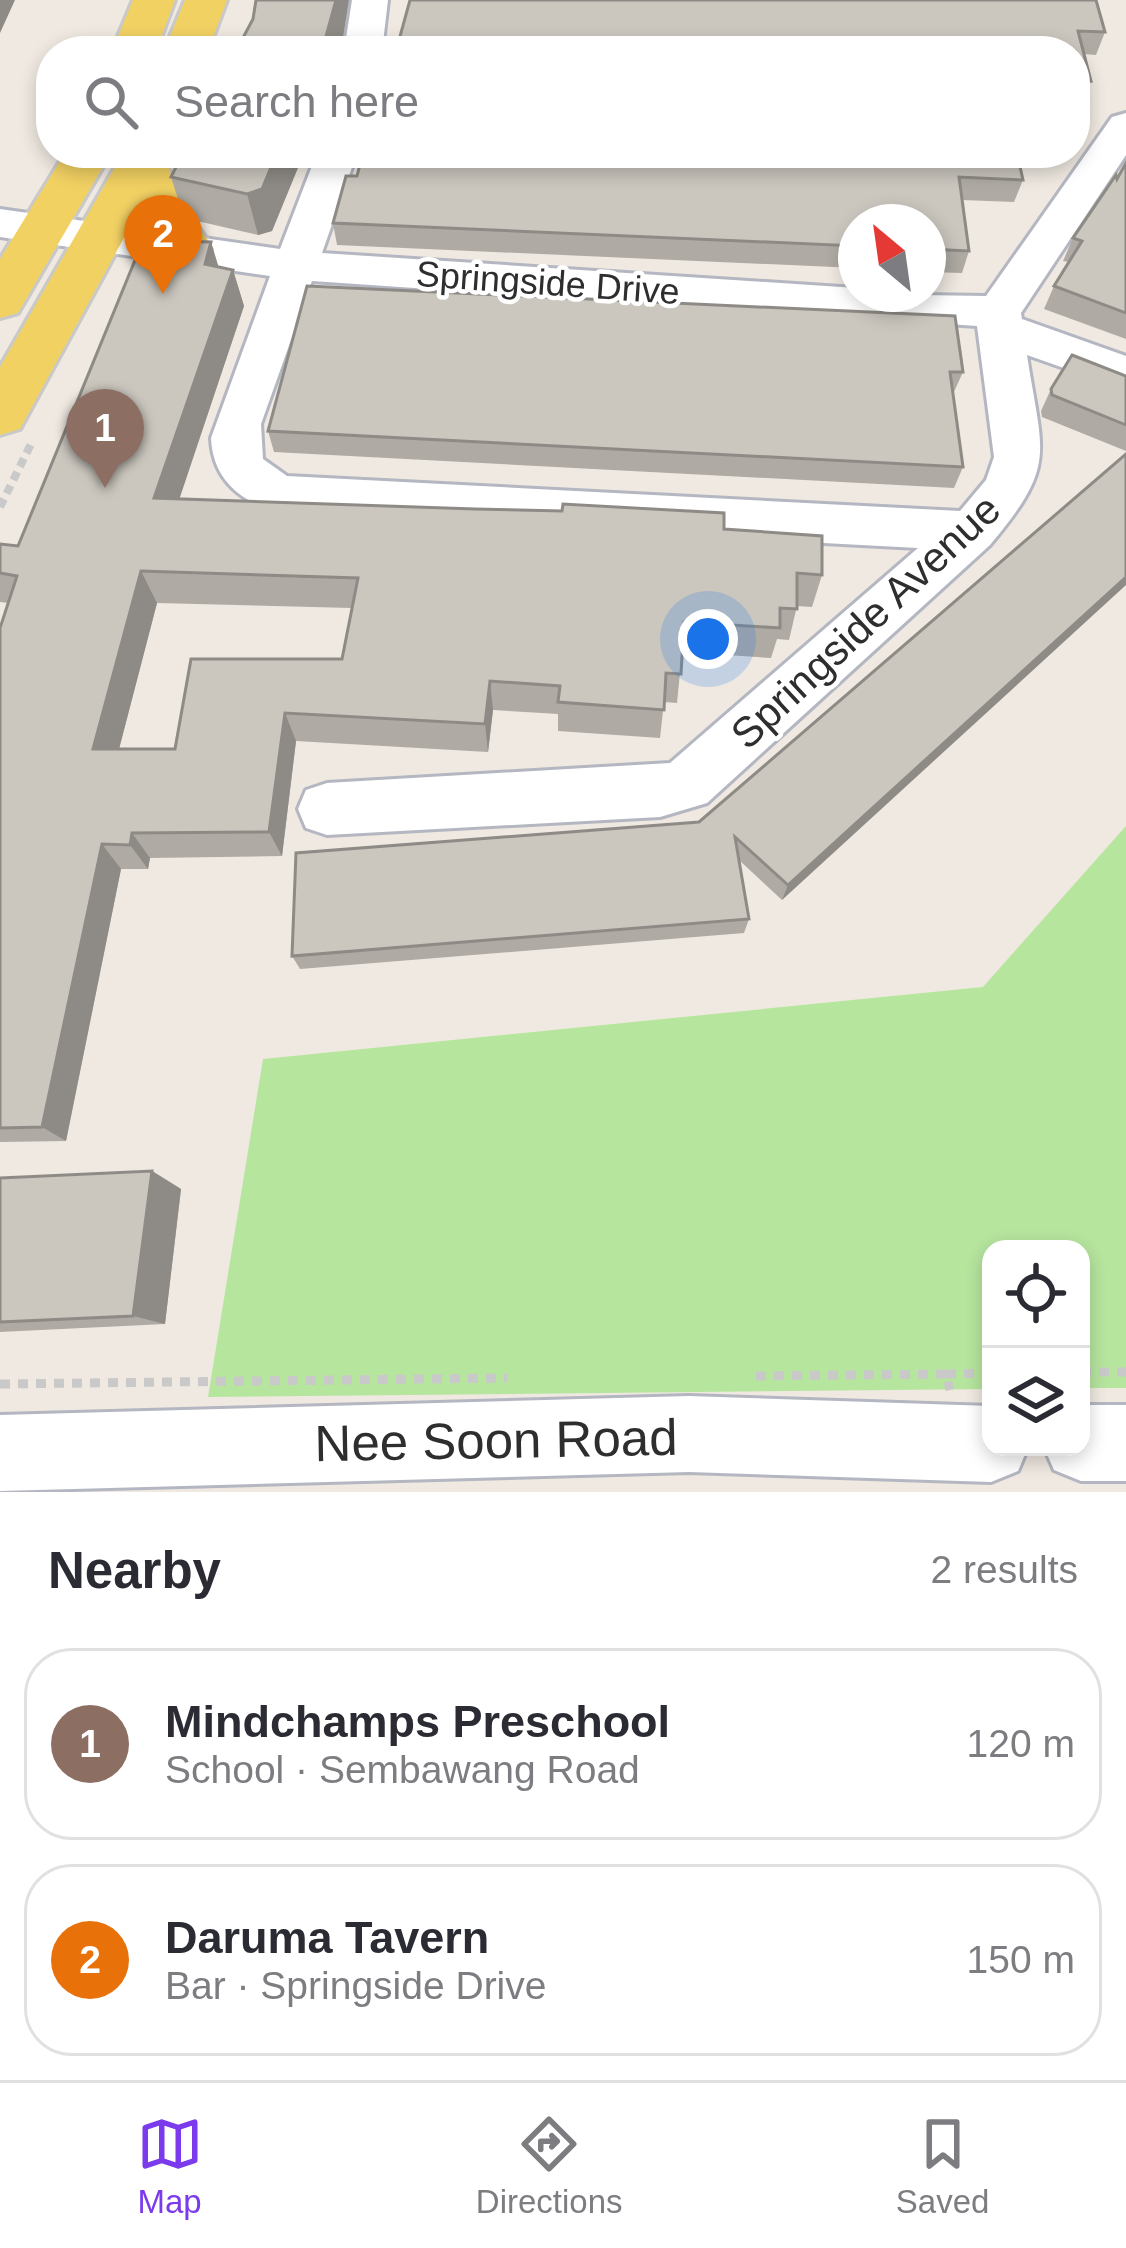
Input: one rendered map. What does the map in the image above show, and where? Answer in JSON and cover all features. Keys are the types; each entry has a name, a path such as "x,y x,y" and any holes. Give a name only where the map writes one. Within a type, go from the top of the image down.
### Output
{"main road":[{"path":"140,36 154,0"},
{"path":"192,36 206,0"},
{"path":"0,301 23,225 74,168"},
{"path":"0,415 138,168"},
{"path":"148,168 158,204 197,250"},
{"path":"88,258 197,250"}],"street":[{"path":"364,36 370,0"},
{"path":"332,168 237,424 233,447 238,470 267,490 281,495 972,531"},
{"path":"999,320 1087,168"},
{"path":"23,225 88,258"},
{"name":"Springside Drive","path":"197,250 296,266 999,320 1126,374"},
{"name":"Springside Avenue","path":"327,809 660,791 686,784 972,531 1009,488 1018,457 999,320"},
{"name":"Nee Soon Road","path":"0,1453 688,1434 982,1444"},
{"path":"1090,1443 1126,1443"}],"path":[{"path":"1090,1372 1126,1372"},
{"path":"946,1374 982,1373"}],"green space":[{"path":"1126,826 1126,1388 1090,1388 1090,1240 982,1240 982,1389 208,1397 263,1059 983,987"}],"building":[{"path":"256,0 336,0 326,36 244,36"},
{"path":"410,0 1096,0 1105,32 1078,31 1079,36 400,36"},
{"path":"1126,163 1126,313 1054,286 1082,241 1073,238"},
{"path":"176,168 271,168 262,189 247,194 171,177"},
{"path":"359,168 1020,168 1023,180 959,177 969,251 946,250 946,204 838,204 838,245 333,223 346,176 357,176"},
{"path":"171,241 211,242 205,264 233,270 154,498 562,511 563,504 724,513 724,529 822,536 822,575 797,573 797,609 780,608 780,628 684,622 681,674 666,673 664,710 558,702 560,686 490,681 485,724 285,713 269,832 132,833 130,845 102,844 42,1127 0,1128 0,628 17,576 0,573 0,544 18,546 140,248","holes":["141,571 358,578 342,659 191,659 175,749 93,749"]},
{"path":"307,286 955,316 963,372 950,372 963,467 268,431"},
{"path":"1072,355 1126,376 1126,425 1052,395"},
{"path":"1126,454 1126,577 788,885 735,837 749,919 292,956 296,853 699,822"},
{"path":"152,1171 133,1316 0,1322 0,1178"}],"place":[{"name":"Daruma Tavern","path":"163,294"},
{"name":"Mindchamps Preschool","path":"105,488"}]}
